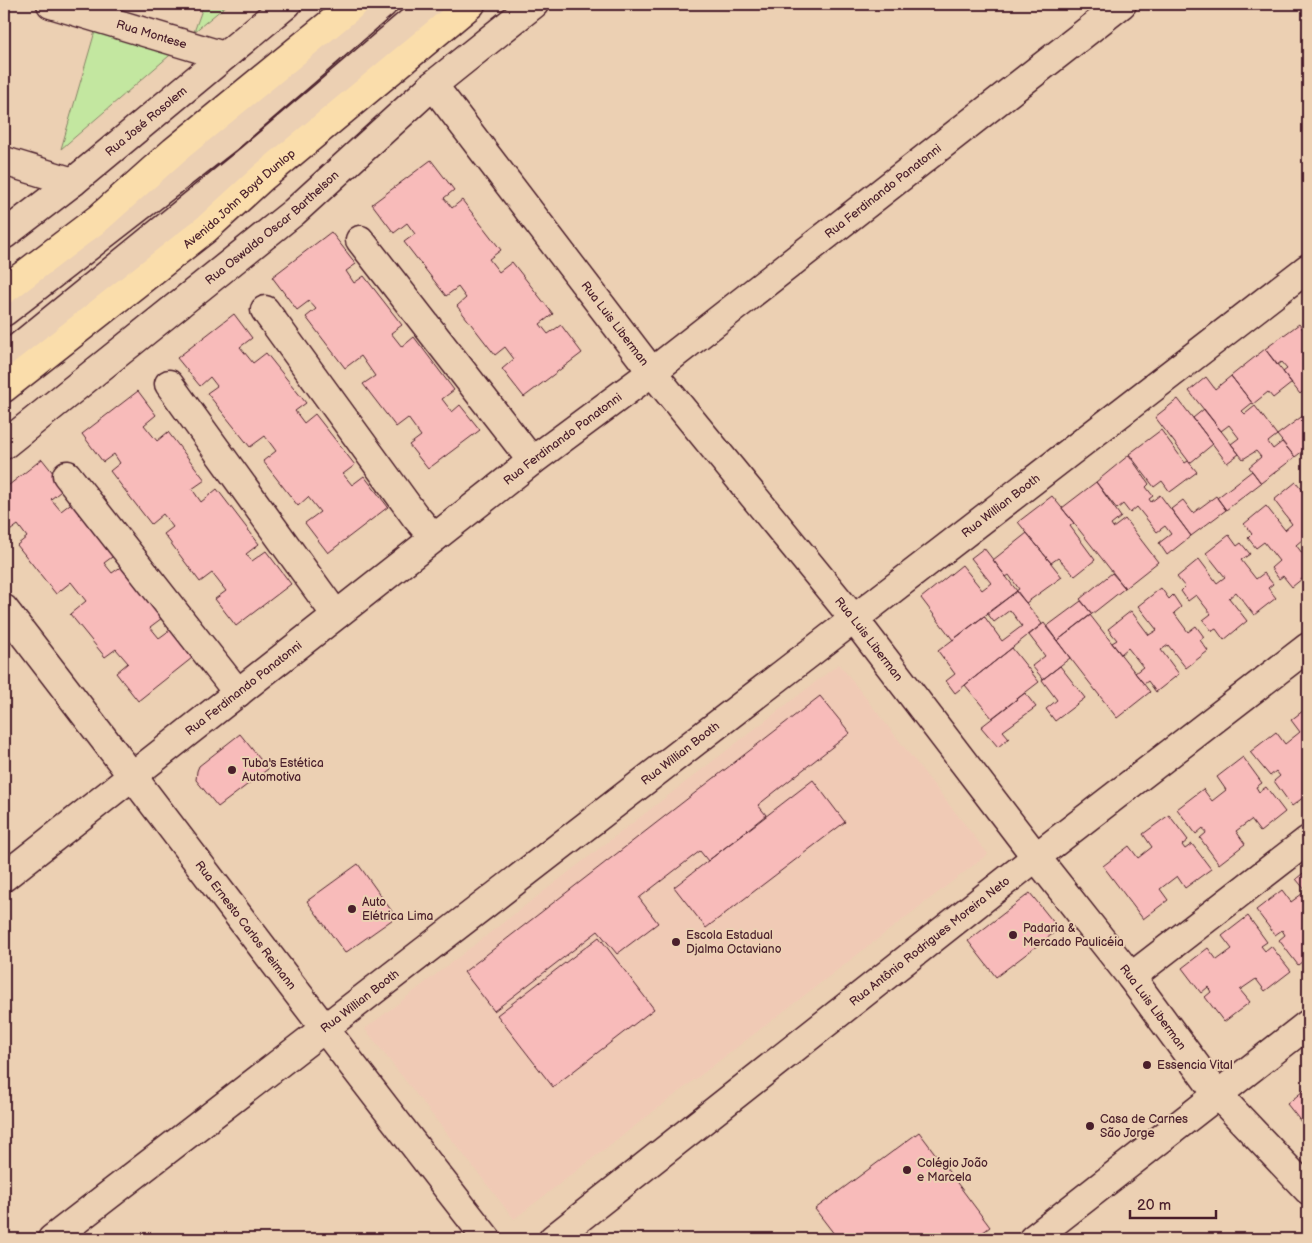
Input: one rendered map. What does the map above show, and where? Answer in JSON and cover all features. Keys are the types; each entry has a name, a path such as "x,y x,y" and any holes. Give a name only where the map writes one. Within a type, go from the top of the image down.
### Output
{"main road":[{"path":"4,290 99,218 174,152 354,4"},
{"name":"Avenida John Boyd Dunlop","path":"4,388 206,229 263,177 471,4"}],"street":[{"name":"Rua Montese","path":"51,4 224,56"},
{"name":"Rua José Rosolem","path":"4,235 73,182 287,4"},
{"path":"4,312 233,134 383,4"},
{"path":"4,359 251,158 432,4"},
{"name":"Rua Oswaldo Oscar Barthelson","path":"4,445 294,212 433,85 534,4"},
{"name":"Rua Ferdinando Panatonni","path":"4,877 532,461 652,372 1122,4"},
{"name":"Rua Luis Liberman","path":"433,85 652,372 854,619 1036,857 1131,977 1217,1094 1308,1190"},
{"path":"4,161 73,182"},
{"path":"360,240 532,461"},
{"name":"Rua Willian Booth","path":"52,1239 1308,268"},
{"path":"265,310 415,516 434,538"},
{"path":"169,384 336,615"},
{"path":"67,475 238,693"},
{"name":"Rua Ernesto Carlos Reimann","path":"4,609 133,776 323,1030 487,1239"},
{"name":"Rua Antônio Rodrigues Moreira Neto","path":"554,1239 1036,857 1308,647"},
{"path":"1131,977 1308,840"},
{"path":"1033,1239 1308,1024"}],"shaded area":[{"name":"Escola Estadual Djalma Octaviano","path":"839,664 988,854 514,1219 365,1029"}],"green space":[{"path":"204,4 228,4 194,32"},
{"path":"96,28 176,50 61,149"}],"building":[{"path":"431,160 454,190 444,198 452,208 462,200 501,250 489,259 499,272 512,262 553,314 540,324 548,334 561,325 582,353 524,397 502,369 514,359 505,347 495,355 457,306 466,298 458,287 446,296 404,242 415,234 407,223 394,233 372,204"},
{"path":"331,232 356,264 346,271 354,283 364,276 402,325 391,333 402,347 414,337 454,390 442,399 452,412 460,405 480,430 428,469 409,445 421,436 408,418 396,427 363,384 375,376 361,356 345,368 306,317 316,309 309,301 297,310 272,277"},
{"path":"234,314 252,338 240,347 253,363 266,353 306,403 295,411 304,423 315,414 355,465 343,474 352,485 364,476 388,507 328,553 305,523 320,512 308,497 298,506 263,461 276,451 265,436 250,447 207,393 217,386 210,377 200,386 177,358"},
{"path":"1299,324 1308,336 1308,387 1300,394 1283,372 1287,369 1281,362 1277,365 1265,349"},
{"path":"1265,349 1292,383 1273,398 1268,392 1253,404 1231,376"},
{"path":"1231,376 1252,403 1242,411 1245,414 1255,406 1277,435 1268,442 1273,449 1282,442 1295,457 1261,483 1249,467 1261,457 1256,451 1243,459 1231,444 1239,438 1229,425 1221,431 1189,391 1206,377 1215,389"},
{"path":"138,391 156,415 144,425 157,441 168,432 205,480 192,489 201,502 217,489 259,544 246,554 252,561 266,551 291,584 236,626 215,599 226,591 212,573 200,582 164,534 173,527 163,514 151,524 110,471 120,463 114,454 103,462 82,434"},
{"path":"1178,399 1213,444 1190,463 1155,417"},
{"path":"1204,409 1239,454 1227,463 1193,418"},
{"path":"1308,412 1308,447 1295,457 1277,435"},
{"path":"1161,430 1185,463 1188,461 1197,472 1170,492 1162,481 1154,487 1129,454"},
{"path":"1129,455 1149,484 1146,487 1153,496 1149,499 1151,502 1160,495 1191,536 1167,555 1159,543 1171,534 1165,526 1157,532 1137,507 1130,513 1123,504 1117,509 1096,482"},
{"path":"42,459 65,488 51,499 61,511 74,501 116,554 104,563 112,573 122,566 162,618 150,627 159,638 170,630 192,658 138,701 116,673 128,663 116,649 105,657 70,614 86,601 71,582 56,594 17,545 27,537 18,525 7,533 4,530 4,489"},
{"path":"1252,471 1261,483 1226,510 1217,498"},
{"path":"1096,482 1121,517 1111,525 1113,528 1125,519 1158,562 1125,588 1062,508"},
{"path":"1296,482 1305,493 1308,491 1308,545 1303,539 1296,545 1308,561 1308,574 1292,587 1283,576 1279,579 1271,568 1279,561 1264,542 1256,548 1248,538 1252,534 1244,524 1266,506 1285,530 1292,524 1274,500"},
{"path":"1052,496 1074,523 1070,526 1095,560 1075,576 1058,558 1051,563 1018,522"},
{"path":"1216,496 1226,510 1191,536 1171,509 1183,500 1193,513"},
{"path":"1027,533 1062,577 1026,603 1016,591 1019,589 1009,575 1006,577 993,560"},
{"path":"1229,535 1237,546 1241,543 1250,554 1241,560 1256,579 1264,573 1273,584 1268,588 1276,598 1254,615 1236,592 1229,598 1247,621 1224,640 1216,629 1212,631 1203,620 1211,614 1196,595 1188,601 1181,591 1185,587 1177,577 1199,559 1217,583 1225,577 1206,553"},
{"path":"984,548 1017,591 953,640 921,598 962,565 982,590 991,583 971,558"},
{"path":"1112,573 1125,588 1092,614 1080,599"},
{"path":"1161,588 1169,599 1173,595 1181,607 1174,613 1188,632 1196,626 1204,637 1200,640 1208,651 1186,668 1168,645 1161,650 1179,674 1156,692 1148,681 1144,684 1135,673 1143,667 1128,648 1121,654 1112,643 1117,640 1108,629 1131,611 1149,635 1157,630 1138,606"},
{"path":"1017,591 1042,624 955,693 946,681 955,674 938,651 984,616 1002,641 1022,626 1010,610 994,622 987,613"},
{"path":"1081,601 1092,614 1057,641 1046,627"},
{"path":"1090,615 1150,692 1117,718 1057,641"},
{"path":"1044,623 1070,658 1043,679 1032,666 1045,656 1029,635"},
{"path":"1012,648 1039,682 992,718 965,685"},
{"path":"1060,666 1085,698 1055,721 1046,709 1057,700 1042,680"},
{"path":"1025,693 1036,707 1003,731 1009,738 998,747 981,727"},
{"path":"820,696 850,733 758,805 766,815 708,861 700,851 639,898 658,923 617,954 598,931 494,1011 464,972"},
{"path":"1308,707 1308,794 1292,806 1274,781 1280,776 1276,771 1270,776 1250,752 1276,732 1285,744 1300,732 1291,720"},
{"name":"Tuba's Estética Automotiva","path":"240,734 268,769 218,807 196,780 197,771 199,766"},
{"path":"1243,757 1262,783 1256,787 1259,792 1266,787 1285,812 1260,832 1251,820 1236,831 1245,844 1219,864 1200,838 1206,833 1203,828 1196,834 1177,809 1203,789 1212,801 1226,790 1217,777"},
{"path":"813,780 845,822 706,928 674,887"},
{"path":"1169,815 1188,840 1182,845 1185,849 1192,844 1211,869 1185,888 1177,876 1160,889 1168,900 1143,919 1103,866 1129,846 1138,858 1152,847 1143,834"},
{"name":"Auto Elétrica Lima","path":"358,864 396,917 345,953 307,901"},
{"path":"1308,869 1308,957 1298,965 1279,940 1285,935 1282,930 1275,935 1256,910 1282,890 1291,902 1306,891 1296,879"},
{"name":"Padaria & Mercado Paulicéia","path":"1030,893 1059,929 996,977 968,941"},
{"path":"1248,916 1267,942 1261,946 1265,951 1271,946 1291,971 1265,991 1256,979 1240,990 1250,1002 1224,1022 1205,997 1211,992 1208,987 1201,993 1182,968 1208,948 1217,960 1232,949 1222,936"},
{"path":"599,937 654,1009 553,1087 497,1015"},
{"path":"1308,1087 1308,1126 1306,1128 1287,1104"},
{"name":"Colégio João e Marcela","path":"919,1132 990,1227 974,1239 838,1239 815,1209"}],"place":[{"name":"Tuba's Estética Automotiva","path":"232,770"},
{"name":"Auto Elétrica Lima","path":"352,909"},
{"name":"Padaria & Mercado Paulicéia","path":"1013,935"},
{"name":"Escola Estadual Djalma Octaviano","path":"676,942"},
{"name":"Essencia Vital","path":"1147,1065"},
{"name":"Casa de Carnes São Jorge","path":"1090,1126"},
{"name":"Colégio João e Marcela","path":"907,1170"}]}
